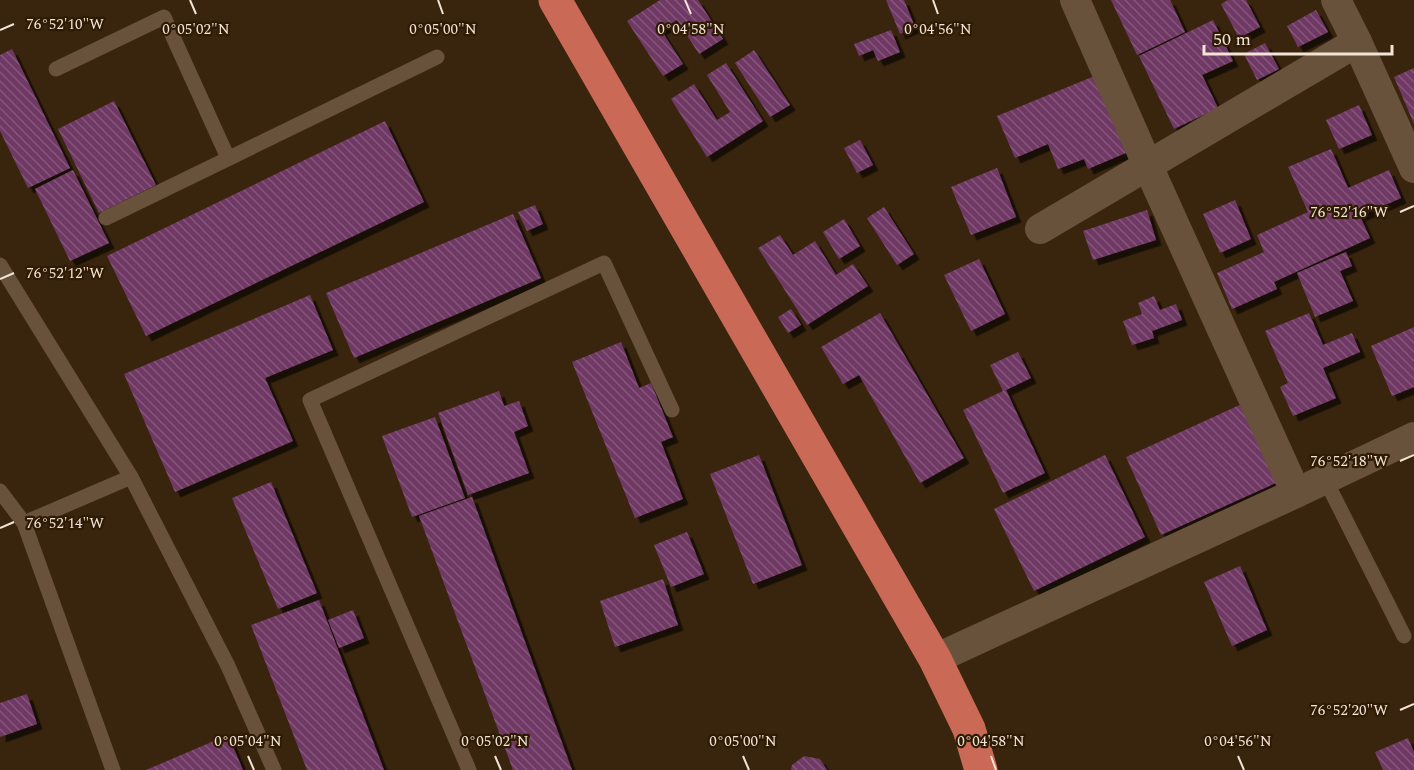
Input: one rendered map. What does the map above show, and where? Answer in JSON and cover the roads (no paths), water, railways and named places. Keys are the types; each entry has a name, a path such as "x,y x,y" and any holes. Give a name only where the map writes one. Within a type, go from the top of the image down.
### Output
{"highway":[{"path":"555,0 935,658 969,729 981,770"}],"street":[{"path":"1075,0 1146,164 1296,493"},
{"path":"1336,0 1414,168"},
{"path":"1040,229 1146,164 1357,42"},
{"path":"935,658 1296,493 1414,436"}],"lane":[{"path":"56,69 164,17 228,158"},
{"path":"106,218 437,57"},
{"path":"469,770 310,400 604,264 672,410"},
{"path":"0,265 130,477 228,666 274,770"},
{"path":"24,523 130,477"},
{"path":"1325,479 1404,636"},
{"path":"0,491 24,523 113,770"}]}
